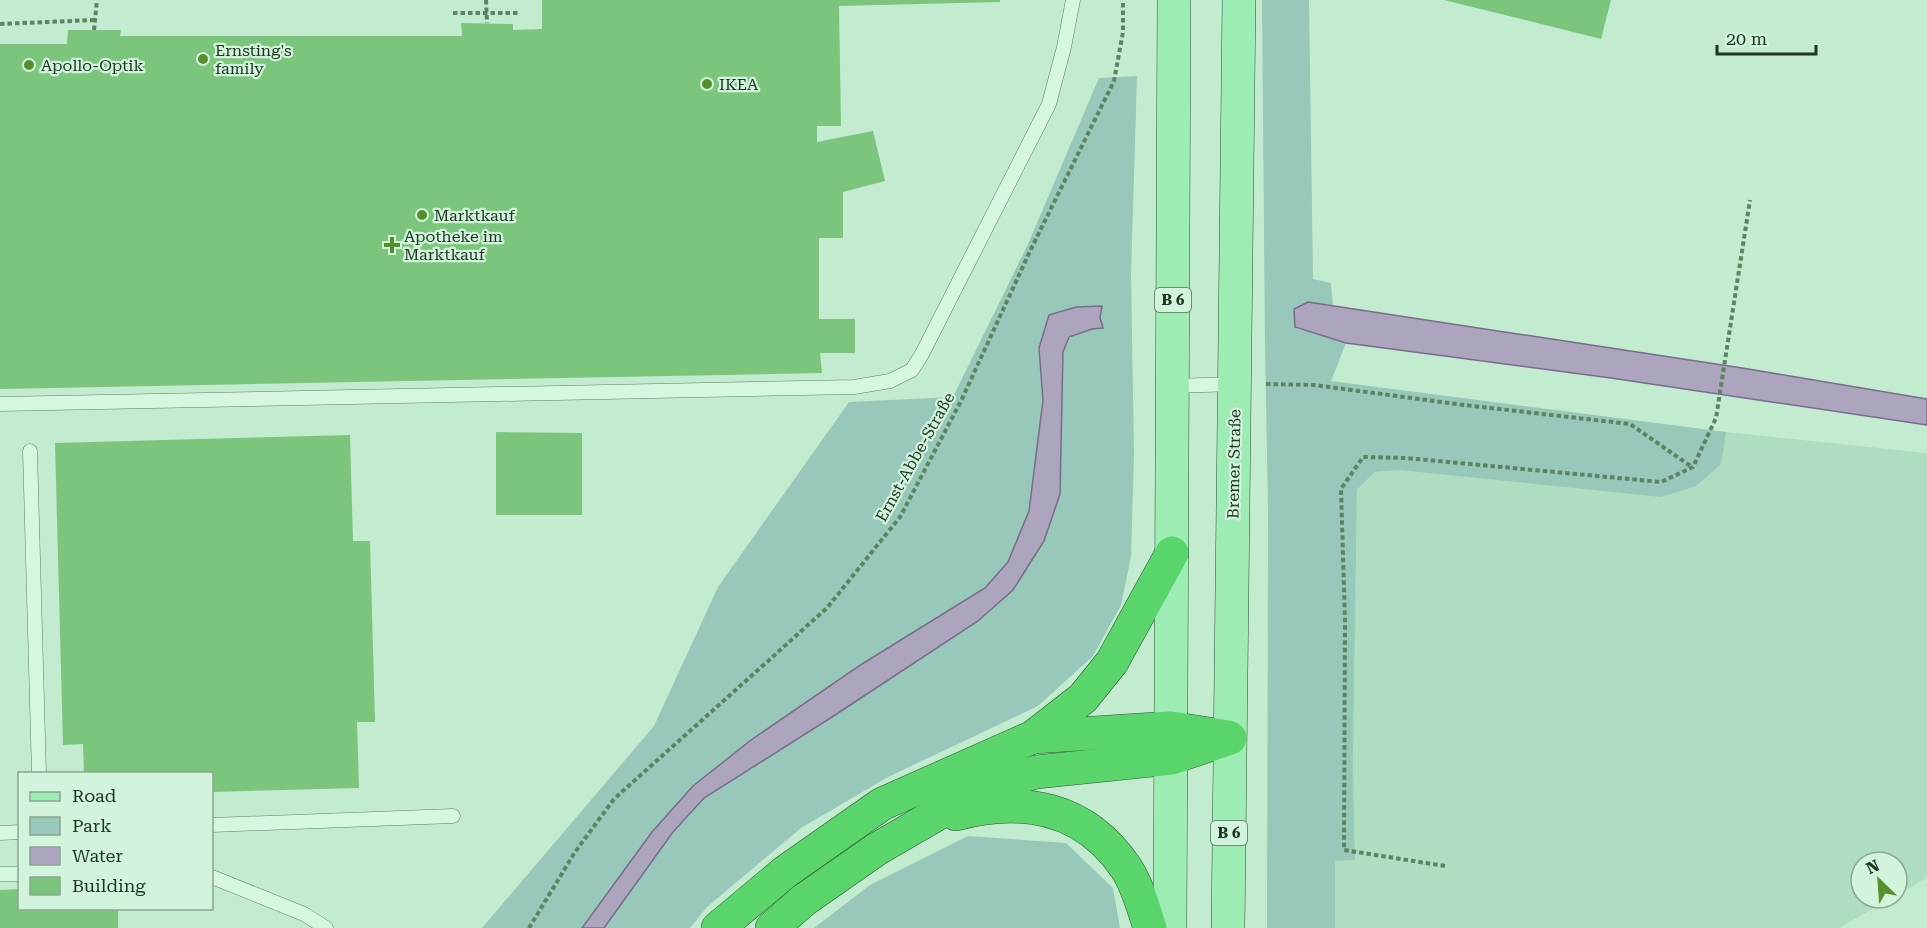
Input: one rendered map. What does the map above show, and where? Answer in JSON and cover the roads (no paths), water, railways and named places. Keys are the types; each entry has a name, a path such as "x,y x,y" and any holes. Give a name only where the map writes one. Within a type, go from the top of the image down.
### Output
{"highway":[{"path":"718,928 785,872 882,804 1033,737 1083,698 1112,662 1172,553"},
{"path":"1033,737 1171,743"},
{"path":"772,928 842,873 915,828 993,785 1036,772 1171,743 1230,738"},
{"path":"915,828 975,809 1006,806 1041,808 1072,818 1092,831 1127,869 1150,928"}],"main road":[{"name":"B 6","path":"1170,928 1174,0"},
{"name":"Bremer Straße","path":"1228,928 1239,0"}],"lane":[{"path":"0,404 854,387 890,381 912,370 922,354 1048,104 1064,47 1073,0"},
{"path":"1173,386 1235,384"},
{"path":"30,451 39,772"},
{"path":"213,825 453,816"},
{"path":"0,833 18,832"},
{"path":"0,874 18,874"},
{"path":"213,877 304,914 326,928"}],"water":[{"path":"1308,302 1742,368 1927,399 1927,425 1611,378 1346,343 1295,327 1294,309"},
{"path":"1102,306 1100,318 1103,328 1092,329 1069,337 1063,352 1060,494 1044,541 1013,590 978,621 704,798 673,832 604,928 582,928 652,832 693,786 751,740 862,664 985,588 1008,562 1029,511 1043,400 1039,348 1049,315 1076,307"}],"place":[{"name":"Ernsting's family","path":"203,59"},
{"name":"Apollo-Optik","path":"29,65"},
{"name":"IKEA","path":"707,84"},
{"name":"Marktkauf","path":"422,215"},
{"name":"Apotheke im Marktkauf","path":"392,245"}]}
